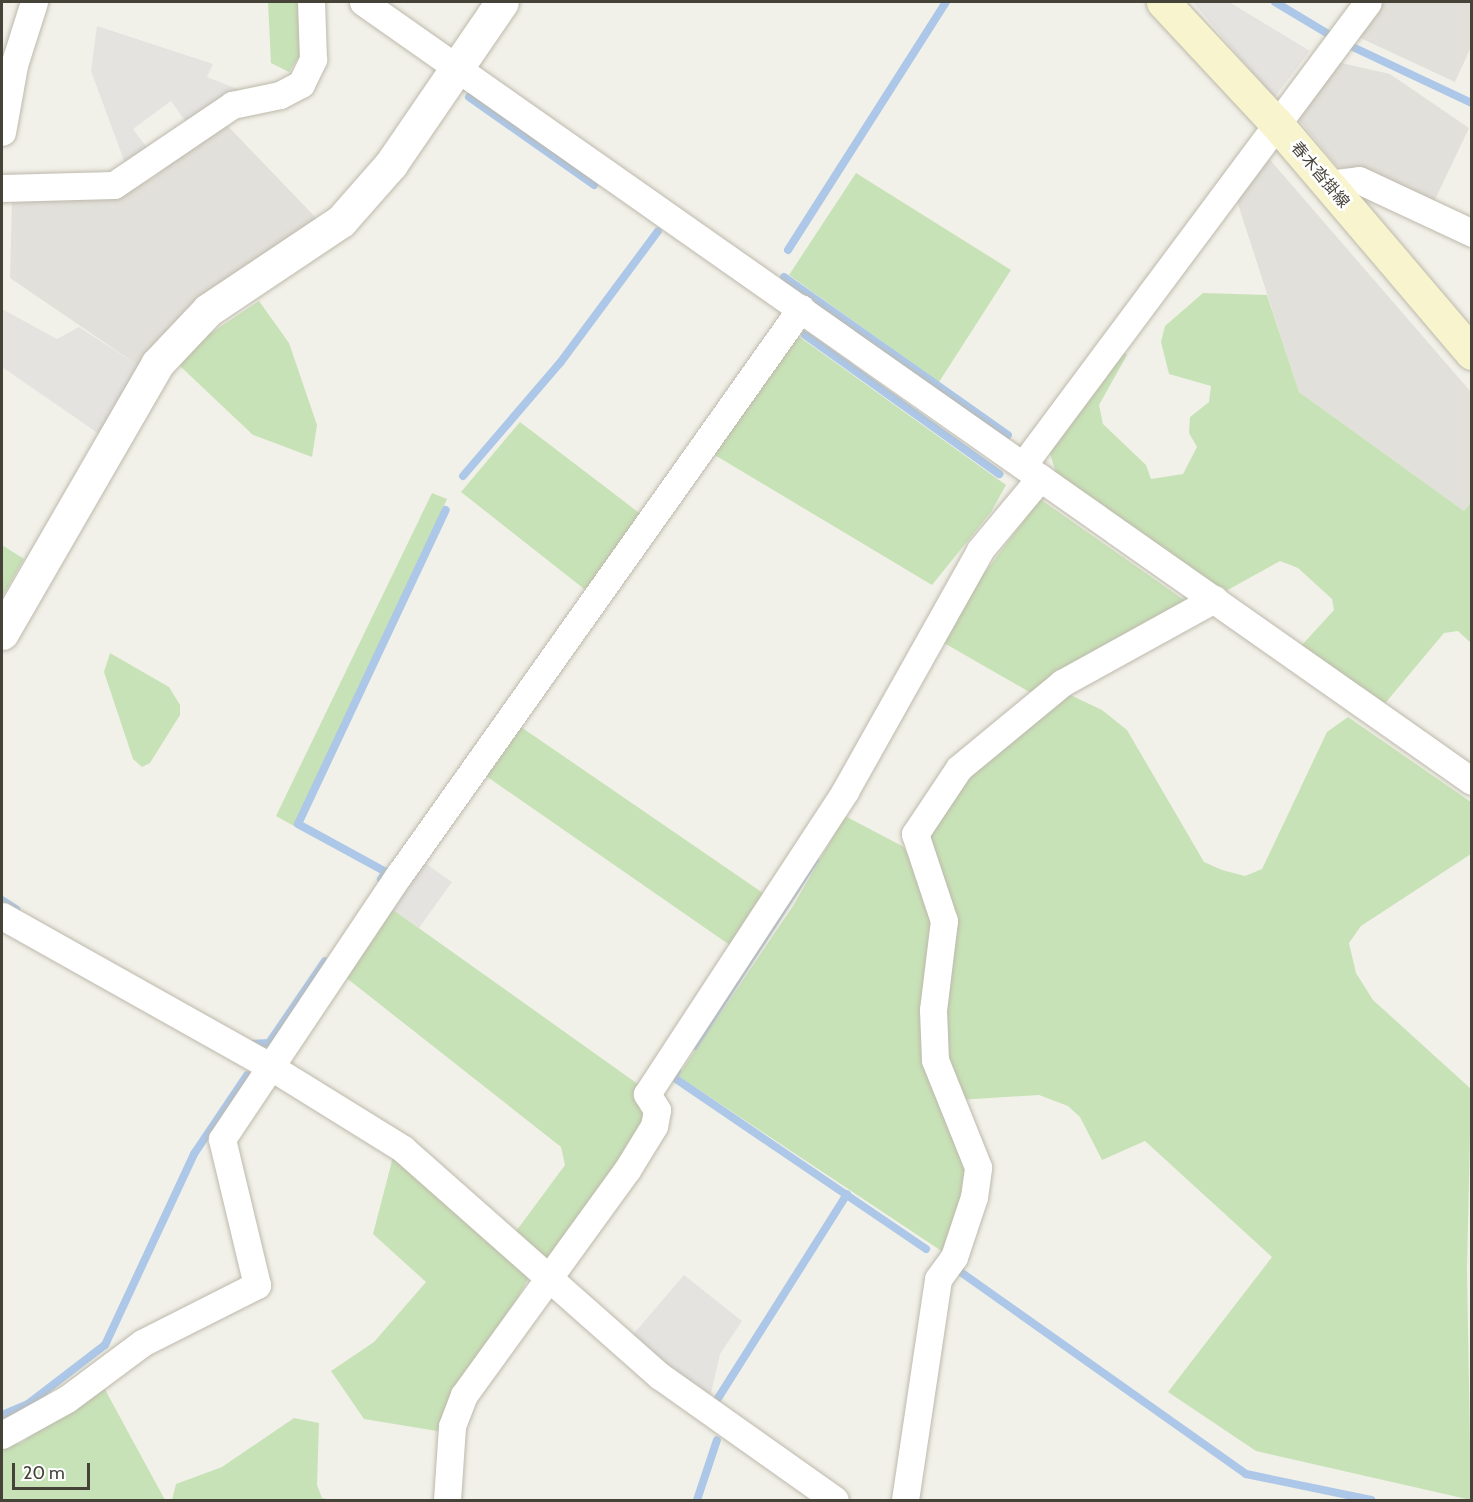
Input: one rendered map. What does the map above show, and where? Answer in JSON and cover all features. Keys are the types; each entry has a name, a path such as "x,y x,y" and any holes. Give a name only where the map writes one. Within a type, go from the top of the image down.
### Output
{"main road":[{"name":"春木沓掛線","path":"1163,2 1276,123 1472,353"}],"street":[{"path":"2,132 14,65 34,2"},
{"path":"2,188 114,185 215,114 301,84 313,60 311,2"},
{"path":"363,2 1472,781"},
{"path":"2,633 126,410 171,346 208,310 341,221 392,164 460,69 502,2"},
{"path":"447,1500 452,1426 464,1395 654,1126 657,1110 647,1094 845,791 980,550 1276,123 1368,2"},
{"path":"1328,184 1359,180 1472,233"},
{"path":"2,1435 67,1399 142,1343 257,1285 222,1139 399,874 801,308"},
{"path":"905,1500 938,1279 954,1257 974,1197 978,1167 935,1060 933,1010 944,921 915,834 959,768 1053,690 1214,599"},
{"path":"2,916 270,1067 403,1149 546,1278 660,1376 835,1500"}],"shaded area":[{"path":"1193,2 1229,2 1310,51 1274,98"},
{"path":"1378,2 1471,2 1471,47 1455,82 1354,35"},
{"path":"97,26 213,64 207,77 245,92 186,122 171,101 133,129 147,148 125,163 91,71"},
{"path":"1337,62 1390,74 1469,128 1430,210 1336,165 1296,116"},
{"path":"223,121 317,219 139,366 10,278 12,198 114,198 152,179"},
{"path":"1265,154 1471,392 1471,502 1464,511 1299,392 1235,195"},
{"path":"2,309 57,339 79,327 139,366 99,434 2,367"},
{"path":"425,863 452,882 419,928 392,909"},
{"path":"684,1275 742,1321 720,1354 709,1402 630,1338"}],"green space":[{"path":"268,2 298,2 300,55 289,72 271,63"},
{"path":"856,173 1011,270 939,382 789,275"},
{"path":"1203,293 1267,295 1299,392 1464,511 1471,502 1471,643 1458,631 1444,633 1382,707 1301,646 1334,610 1332,599 1298,568 1280,561 1224,592 1057,477 1049,450 1123,351 1127,355 1099,405 1103,424 1146,465 1151,479 1183,474 1197,447 1189,433 1190,417 1209,402 1211,386 1169,374 1161,342 1165,326"},
{"path":"259,301 289,343 317,425 312,457 253,435 180,366 190,347"},
{"path":"797,335 1006,485 991,512 932,585 713,454"},
{"path":"520,422 642,515 588,592 461,492"},
{"path":"432,493 447,499 294,826 276,816"},
{"path":"1040,499 1184,600 1184,610 1033,694 944,643 977,583"},
{"path":"2,545 24,559 2,597"},
{"path":"110,653 169,687 180,705 180,715 150,763 142,767 133,759 104,672"},
{"path":"1064,692 1102,710 1127,730 1204,862 1222,870 1245,876 1262,869 1327,732 1348,717 1471,802 1471,854 1361,926 1349,943 1356,973 1373,1000 1471,1089 1467,1270 1471,1500 1256,1451 1168,1392 1272,1257 1145,1141 1102,1160 1080,1117 1068,1106 1039,1095 958,1100 944,1064 925,825 976,762"},
{"path":"521,727 766,895 734,948 486,776"},
{"path":"845,816 904,847 935,910 926,1021 972,1177 943,1252 678,1076 793,906"},
{"path":"392,909 642,1087 651,1112 546,1265 514,1234 565,1165 561,1147 344,976"},
{"path":"394,1153 524,1269 528,1279 443,1432 364,1419 331,1371 374,1342 426,1282 373,1234"},
{"path":"102,1384 165,1500 2,1500 2,1446 21,1443"},
{"path":"294,1418 319,1423 317,1485 322,1498 333,1500 172,1500 176,1484 222,1467"}],"waterway":[{"path":"788,250 946,2"},
{"path":"1275,2 1340,41 1472,103"},
{"path":"469,97 594,185"},
{"path":"463,476 560,363 658,231"},
{"path":"784,277 1008,435"},
{"path":"805,335 999,474"},
{"path":"381,879 386,872 298,824 446,510"},
{"path":"694,1046 815,860"},
{"path":"2,900 16,909"},
{"path":"249,1044 269,1043 325,961"},
{"path":"677,1071 673,1077 926,1249"},
{"path":"2,1415 28,1404 105,1345 194,1154 247,1075"},
{"path":"715,1403 847,1194"},
{"path":"962,1273 1246,1474 1371,1500"},
{"path":"697,1500 717,1440"}]}
